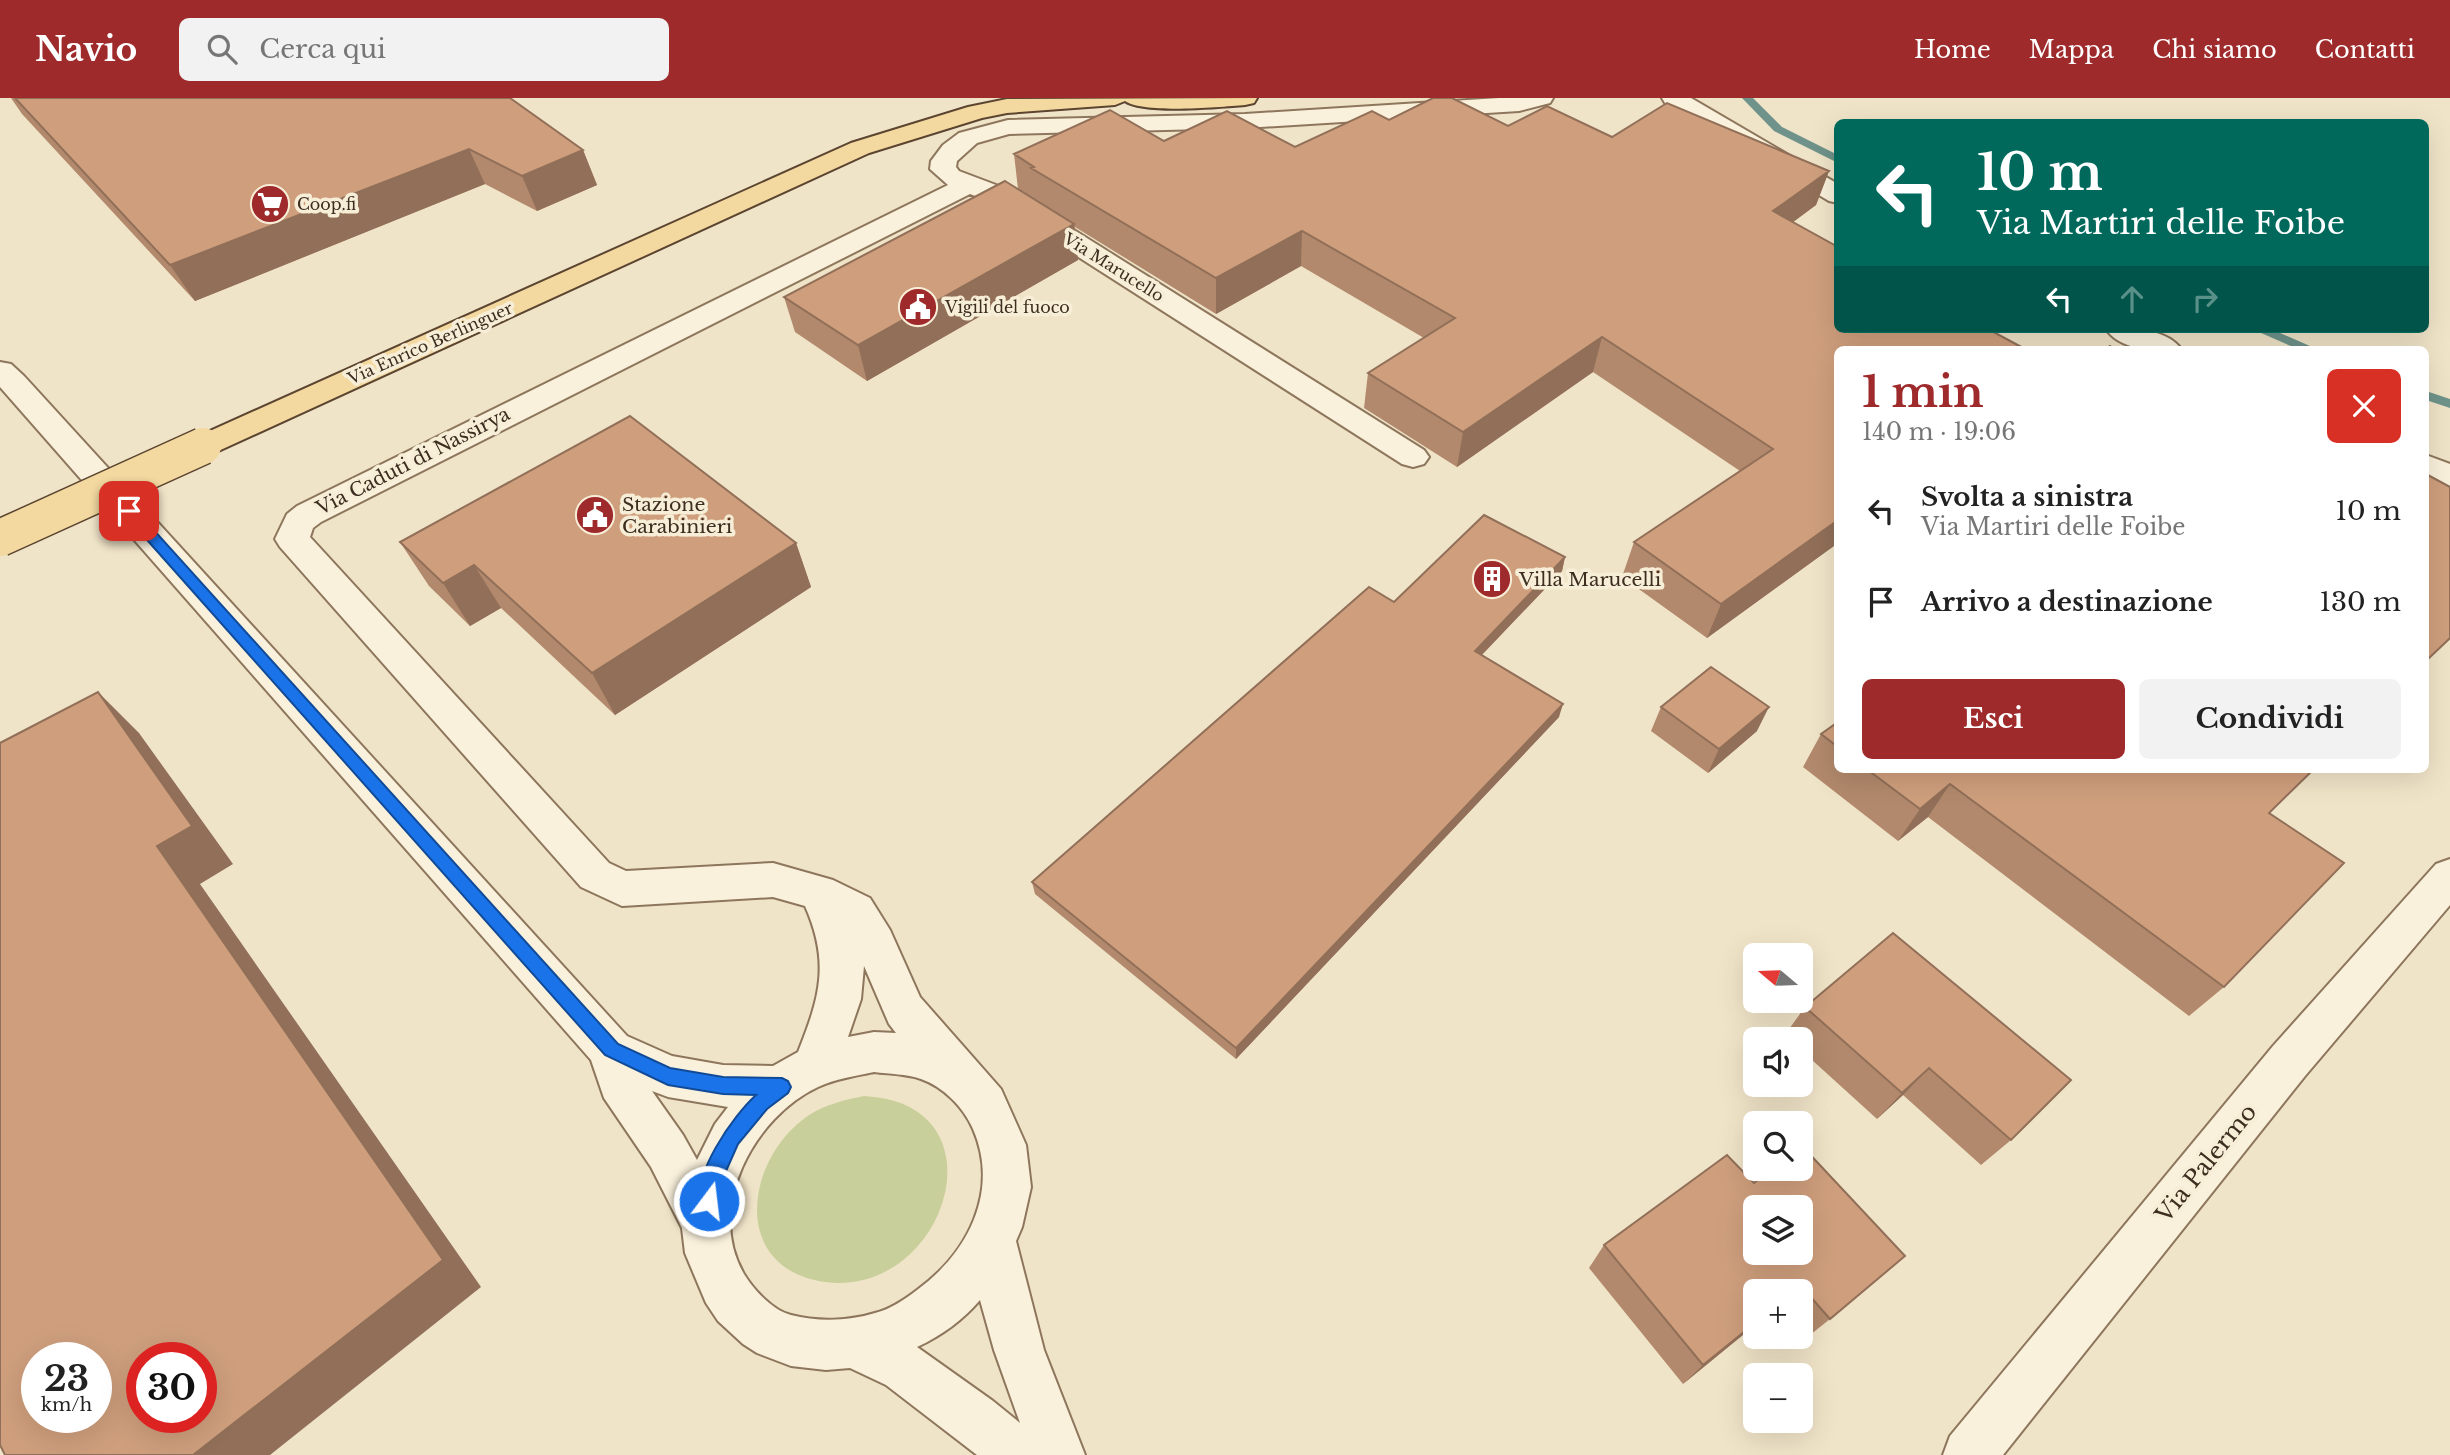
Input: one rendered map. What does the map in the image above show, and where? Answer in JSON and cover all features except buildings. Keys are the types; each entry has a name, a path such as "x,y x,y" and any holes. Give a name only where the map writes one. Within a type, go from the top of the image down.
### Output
{"main road":[{"name":"Via Enrico Berlinguer","path":"0,538 860,148 977,112 1007,106 1115,98"},
{"path":"1135,98 1186,101 1245,98"},
{"name":"Via Enrico Berlinguer","path":"860,148 926,105"}],"street":[{"name":"Via Marucello","path":"1413,457 1003,197 950,176 943,169 944,161 952,150 968,138 1008,127 1245,121 1519,104 1541,98"},
{"path":"1661,98 1682,101 1834,193"},
{"name":"Via Caduti di Nassirya","path":"968,185 309,514 299,522 292,539 596,876 622,888 774,880 819,892 855,911 875,943 904,1010 970,1086"},
{"path":"2129,333 2158,346"},
{"path":"0,371 58,432 611,1049 668,1076 723,1086 798,1077"},
{"path":"2429,467 2450,476"},
{"name":"Via Palermo","path":"1969,1455 2289,1060 2450,876"},
{"path":"798,1077 842,991 844,959 834,922 819,892"},
{"path":"611,1049 620,1083 667,1151 705,1223 713,1266 734,1304 768,1331 811,1345 858,1345 892,1335 924,1318 951,1297 975,1271 992,1241 1005,1200 1007,1159 997,1123 970,1086 948,1069 913,1056 874,1052 834,1059 798,1077 760,1103 731,1137 712,1179 705,1223"},
{"path":"992,1241 1010,1324 1029,1383 1059,1455"},
{"path":"858,1345 904,1367 975,1419 1017,1455"}],"green space":[{"path":"864,1096 909,1107 936,1130 947,1162 944,1198 928,1232 902,1261 867,1279 825,1282 794,1273 773,1257 761,1235 757,1210 760,1184 771,1158 787,1134 809,1115 829,1105"}],"waterway":[{"path":"1747,98 1778,129 1834,158"},
{"path":"2269,333 2302,346"},
{"path":"2429,396 2450,404"}],"place":[{"name":"Coop.fi","path":"270,204"},
{"name":"Vigili del fuoco","path":"918,307"},
{"name":"Stazione Carabinieri","path":"595,515"},
{"name":"Villa Marucelli","path":"1492,579"}],"route":[{"path":"129,511 611,1049 668,1076 723,1086 782,1087 760,1103 731,1137 712,1179 709,1201"}]}
